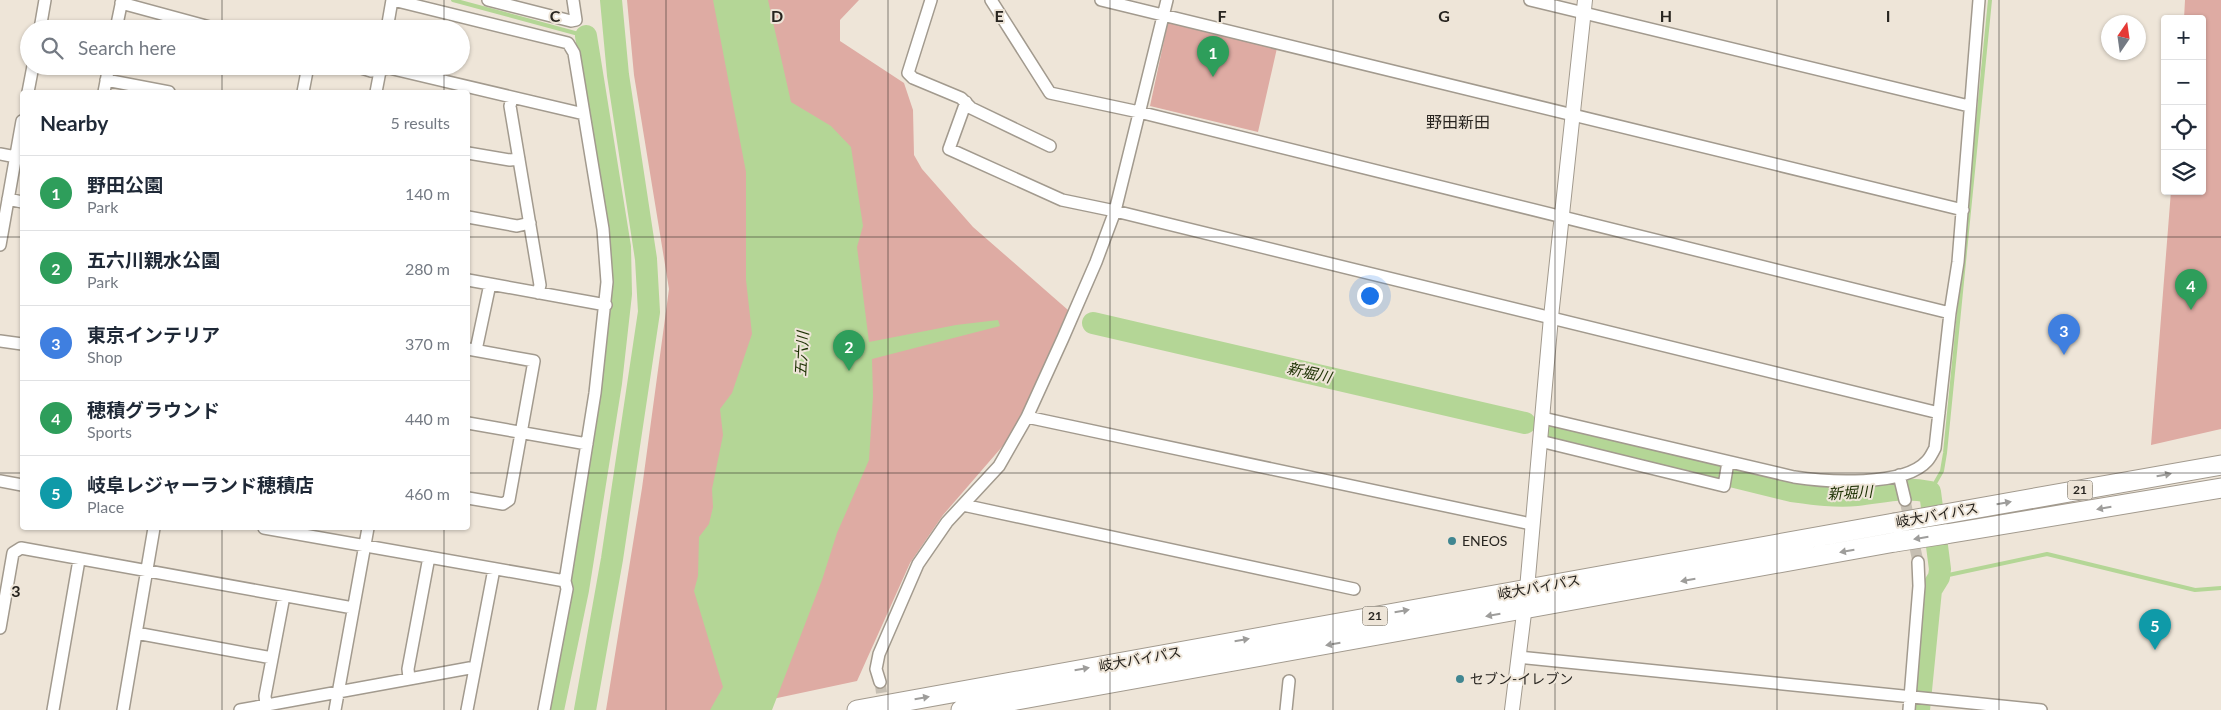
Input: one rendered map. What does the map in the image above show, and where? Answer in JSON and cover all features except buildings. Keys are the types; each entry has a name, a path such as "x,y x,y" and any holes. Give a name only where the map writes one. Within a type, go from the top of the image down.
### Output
{"highway":[{"name":"岐大バイパス","path":"857,710 2221,465"},
{"name":"岐大バイパス","path":"962,710 1895,542 2221,488"}],"street":[{"path":"42,20 45,0"},
{"path":"389,20 392,0 568,43 574,52 603,229 607,282 606,305 587,444 565,580 567,589 544,710"},
{"path":"488,0 572,21 576,20 573,0"},
{"path":"931,0 908,73 913,78 961,98 971,108 1050,146"},
{"path":"991,0 1050,93 1139,112 1950,312"},
{"path":"1101,0 1963,210"},
{"path":"880,682 876,669 879,654 918,564 947,522 999,466 1027,417 1096,262 1115,211 1167,0"},
{"path":"1530,0 1584,6 1970,106"},
{"path":"1543,418 1794,477 1825,482 1900,477 1927,462 1935,448 1963,210 1979,0"},
{"path":"118,20 121,2 184,20"},
{"path":"1512,710 1525,610 1531,524 1543,418 1551,317 1584,6"},
{"path":"28,90 31,75"},
{"path":"104,90 107,75"},
{"path":"303,90 306,75"},
{"path":"376,90 379,75"},
{"path":"418,75 584,114"},
{"path":"106,80 158,90"},
{"path":"512,98 510,106 540,285 538,293"},
{"path":"966,102 949,148 1062,200 1115,211 1939,413"},
{"path":"0,245 20,133"},
{"path":"470,153 510,160 519,159"},
{"path":"0,154 16,157"},
{"path":"8,199 20,202"},
{"path":"470,217 517,226 530,223"},
{"path":"470,280 606,305"},
{"path":"470,498 503,504 509,500 534,361 472,350 490,284"},
{"path":"0,340 20,344"},
{"path":"1027,417 1531,524"},
{"path":"470,423 587,444"},
{"path":"1540,441 1724,486 1728,462"},
{"path":"1900,477 1905,500"},
{"path":"0,481 20,485"},
{"path":"962,505 1354,589"},
{"path":"124,710 154,530"},
{"path":"276,530 565,580"},
{"path":"335,710 368,530"},
{"path":"0,628 13,553 21,548 353,608"},
{"path":"409,678 408,670 429,557"},
{"path":"53,710 79,560"},
{"path":"1909,710 1913,696 1919,586 1918,562"},
{"path":"467,710 494,569"},
{"path":"266,706 264,696 284,596"},
{"path":"136,633 272,658"},
{"path":"1518,657 1913,696 1930,702 2041,710"},
{"path":"240,710 475,667"},
{"path":"1286,710 1289,681"}],"shaded area":[{"path":"627,0 859,0 840,20 840,41 904,83 913,110 914,155 922,169 973,227 1068,310 1014,433 943,515 910,563 857,681 721,710 606,710 642,488 669,289 634,75"},
{"path":"2185,0 2221,0 2221,429 2151,445 2171,195 2206,195 2206,15 2184,15"},
{"path":"1168,22 1277,48 1258,132 1150,106"}],"water":[{"path":"713,0 768,0 791,102 831,126 851,147 863,226 857,247 869,342 956,325 998,320 1000,326 872,359 873,396 869,460 837,533 822,580 772,710 710,710 723,687 694,591 698,576 699,537 709,524 713,507 712,489 723,435 720,409 732,393 752,334 746,280 746,172"}],"waterway":[{"path":"453,0 586,36"},
{"name":"五六川","path":"585,710 612,559 649,312 646,259 618,75 611,0"},
{"path":"1930,492 1942,471 1945,453 1990,0"},
{"path":"553,710 578,590 611,383 621,294 620,247 586,36"},
{"name":"新堀川","path":"1093,323 1525,423"},
{"name":"新堀川","path":"1556,433 1792,491 1841,496 1902,490 1930,492 1940,569 1939,577 1931,590 1919,710"},
{"path":"1939,577 2047,554 2195,590 2221,588"}],"tunnel":[{"path":"1905,500 1918,562"},
{"path":"880,682 884,710"}],"place":[{"name":"野田公園","path":"1213,77"},
{"name":"穂積グラウンド","path":"2191,310"},
{"name":"東京インテリア","path":"2064,355"},
{"name":"五六川親水公園","path":"849,371"},
{"name":"ENEOS","path":"1452,541"},
{"name":"岐阜レジャーランド穂積店","path":"2155,650"},
{"name":"セブン-イレブン","path":"1460,679"}],"district":[{"name":"野田新田","path":"1458,122"}]}
